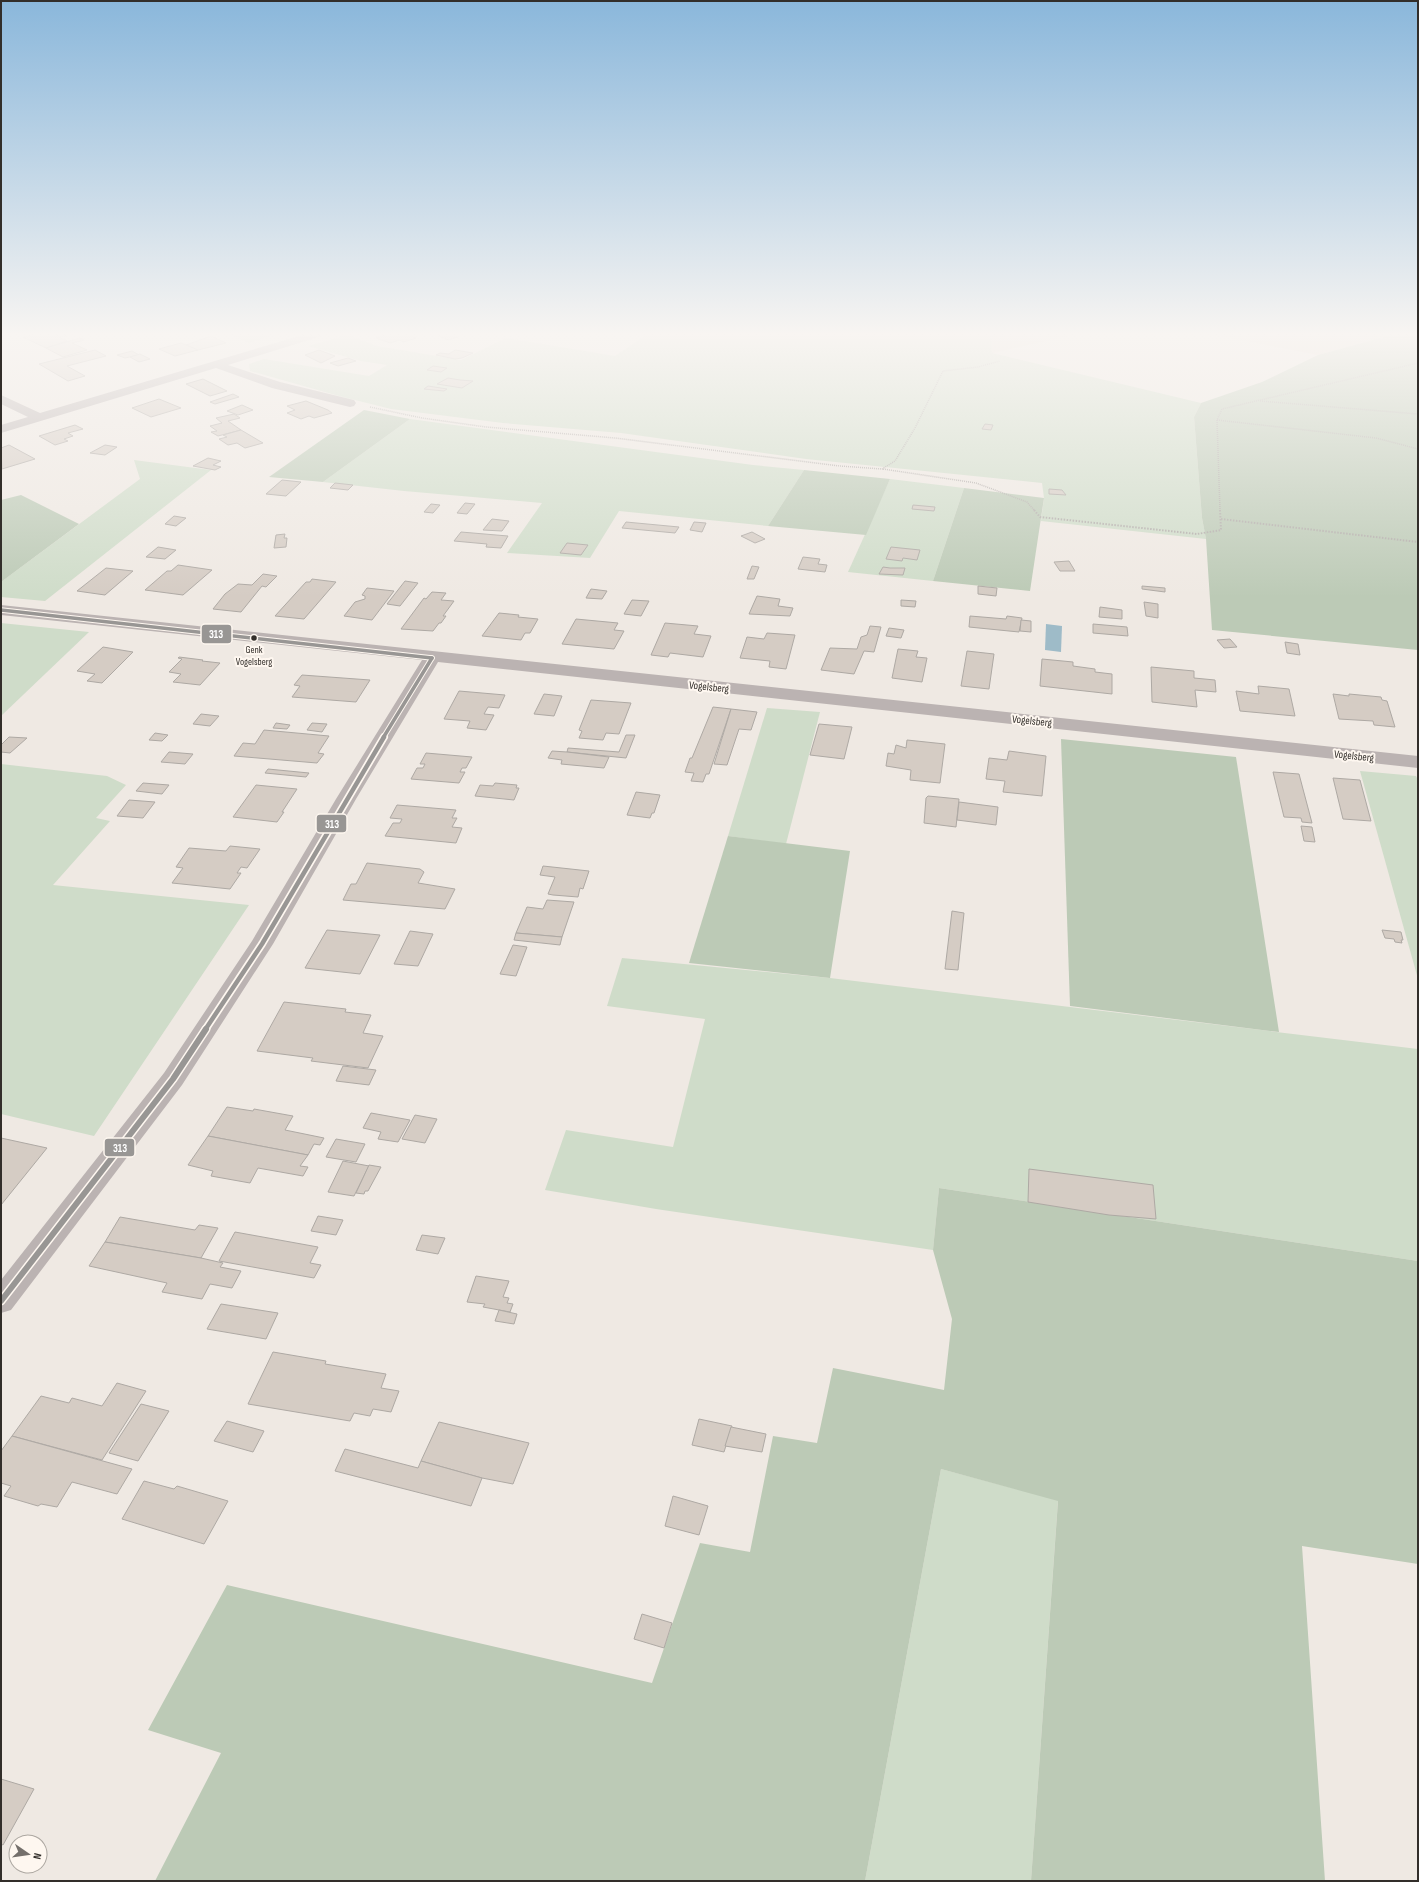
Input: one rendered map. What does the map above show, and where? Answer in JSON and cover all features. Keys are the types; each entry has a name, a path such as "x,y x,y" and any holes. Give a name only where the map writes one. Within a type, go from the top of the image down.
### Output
{"street":[{"path":"1,429 26,421"},
{"name":"Vogelsberg","path":"1,610 432,658 1418,762"},
{"path":"1,1300 173,1079 262,944 346,799 432,658"}],"path":[{"path":"442,421 486,427 615,438 840,466 882,469 976,482 1027,502 1040,517 1197,534 1222,530 1217,421"},
{"path":"882,469 895,461 919,421"},
{"path":"1224,421 1376,438 1418,449"},
{"path":"1221,519 1418,542"}],"green space":[{"path":"349,421 407,421 323,482 269,477"},
{"path":"407,421 424,421 753,465 804,470 768,526 619,511 590,558 507,553 542,503 404,491 323,482"},
{"path":"486,421 1194,421 1202,518 1206,539 1041,521 1044,498 1042,483 806,459 621,433"},
{"path":"1194,421 1418,421 1418,650 1212,630 1206,539 1202,518"},
{"path":"134,460 211,470 45,601 1,597 1,582 140,479"},
{"path":"804,470 890,479 866,535 768,526"},
{"path":"890,479 964,488 933,581 848,572"},
{"path":"964,488 1044,498 1030,591 933,581"},
{"path":"21,495 79,524 1,582 1,500"},
{"path":"1,623 89,632 1,716"},
{"path":"767,708 820,712 786,844 728,836"},
{"path":"1061,739 1236,757 1279,1032 1070,1006"},
{"path":"1,764 107,776 126,785 96,818 110,821 53,885 249,905 94,1136 1,1114"},
{"path":"1360,771 1416,776 1418,780 1418,979"},
{"path":"728,836 850,851 830,978 689,963"},
{"path":"622,958 830,978 1418,1049 1418,1261 939,1188 933,1250 656,1209 545,1190 566,1130 673,1147 705,1019 607,1006"},
{"path":"939,1188 1418,1261 1418,1564 1302,1546 1325,1881 1031,1881 1058,1501 941,1469 865,1881 155,1881 221,1753 148,1730 227,1585 652,1683 700,1543 750,1552 773,1436 817,1443 833,1368 944,1390 952,1319 933,1250"},
{"path":"941,1469 1058,1500 1031,1881 865,1881"}],"water":[{"path":"1046,624 1062,626 1061,652 1045,650"}],"building":[{"path":"219,421 229,421 241,430 218,436 211,432 217,431 210,426 222,423"},
{"path":"985,424 993,425 991,430 982,429"},
{"path":"75,425 83,429 68,433 73,436 64,439 68,441 55,445 39,436"},
{"path":"241,430 263,443 245,448 237,443 228,445 219,439 227,437 223,435"},
{"path":"9,445 35,459 2,469 1,448"},
{"path":"105,445 117,447 105,455 90,453"},
{"path":"208,458 221,461 213,465 221,467 215,470 193,466"},
{"path":"282,480 301,482 286,496 266,494"},
{"path":"335,483 353,485 348,490 330,488"},
{"path":"1049,489 1062,490 1066,495 1049,494"},
{"path":"465,503 475,504 467,514 457,513"},
{"path":"431,504 440,505 433,513 424,512"},
{"path":"913,505 935,507 934,511 912,509"},
{"path":"174,516 186,518 176,526 165,524"},
{"path":"492,519 509,521 502,531 483,530"},
{"path":"626,522 679,527 675,533 622,528"},
{"path":"694,522 706,523 702,532 690,530"},
{"path":"461,532 508,536 501,548 486,547 487,544 454,541"},
{"path":"752,532 765,539 755,543 741,536"},
{"path":"285,534 284,538 287,538 286,547 274,548 276,535"},
{"path":"567,543 588,545 581,555 560,553"},
{"path":"158,547 176,550 165,559 146,557"},
{"path":"891,547 920,550 917,560 903,558 902,561 886,559"},
{"path":"803,557 820,559 818,564 827,565 825,572 798,569"},
{"path":"1069,561 1075,571 1060,571 1054,562"},
{"path":"178,565 212,570 183,595 145,590 167,571 171,571"},
{"path":"752,566 759,567 754,579 747,579"},
{"path":"883,567 905,568 903,575 879,574"},
{"path":"106,568 133,571 105,595 77,591"},
{"path":"263,574 277,576 266,587 262,586 241,612 213,609 225,594 238,584 252,585"},
{"path":"312,579 336,582 304,619 275,616 306,582 310,582"},
{"path":"405,581 418,583 400,606 387,604"},
{"path":"978,586 997,588 996,596 978,594"},
{"path":"1142,586 1165,588 1165,592 1142,589"},
{"path":"367,588 394,591 372,620 344,616 355,602 365,599 365,596 362,595"},
{"path":"591,589 607,591 602,599 586,598"},
{"path":"432,592 446,593 441,600 454,601 443,616 446,616 441,623 439,623 433,631 401,629 424,598 426,599"},
{"path":"757,596 780,599 778,606 793,608 790,616 749,614"},
{"path":"632,600 649,601 641,616 624,614"},
{"path":"901,600 916,601 915,607 901,606"},
{"path":"1144,602 1158,604 1158,618 1146,616"},
{"path":"1100,607 1122,610 1122,619 1099,617"},
{"path":"499,613 538,619 530,633 525,633 521,640 482,636"},
{"path":"970,616 1006,619 1007,616 1022,618 1019,632 969,627"},
{"path":"576,619 618,623 614,630 624,631 614,649 562,644"},
{"path":"1021,620 1031,621 1031,632 1020,631"},
{"path":"665,623 698,626 694,634 711,636 703,657 670,653 668,657 651,655"},
{"path":"1093,624 1127,627 1128,636 1093,633"},
{"path":"870,626 881,627 874,652 864,651 854,674 821,670 830,648 857,649 861,637 867,635"},
{"path":"889,628 904,630 901,638 886,636"},
{"path":"767,633 795,635 786,669 769,667 770,661 740,658 747,637 764,639"},
{"path":"1230,639 1237,647 1224,648 1217,640"},
{"path":"1285,642 1298,644 1300,655 1287,653"},
{"path":"103,647 133,652 102,683 87,681 95,674 77,671"},
{"path":"898,649 918,651 916,657 927,658 922,682 892,678"},
{"path":"967,651 994,654 989,689 961,686"},
{"path":"178,658 220,663 200,685 173,682 181,674 169,672 182,659"},
{"path":"1042,659 1073,662 1073,666 1095,669 1095,672 1112,674 1112,694 1040,686"},
{"path":"1151,667 1194,671 1194,678 1215,680 1216,692 1195,690 1197,707 1152,702"},
{"path":"302,675 370,680 356,702 292,697 300,686 294,685"},
{"path":"1258,686 1289,689 1295,716 1240,711 1236,691 1259,694"},
{"path":"459,691 505,695 499,708 488,707 484,714 494,715 486,730 467,728 470,721 444,719"},
{"path":"544,694 562,696 554,716 534,714"},
{"path":"1333,694 1381,697 1382,700 1387,701 1395,727 1374,725 1373,721 1339,719"},
{"path":"591,700 631,703 619,734 606,733 603,740 579,738 582,731 579,730"},
{"path":"713,707 731,709 709,774 706,774 703,782 691,781 694,773 685,772"},
{"path":"731,709 757,712 751,730 739,729 727,765 714,764"},
{"path":"201,714 219,716 210,726 193,724"},
{"path":"276,723 290,725 287,729 273,728"},
{"path":"312,723 327,724 322,732 307,730"},
{"path":"819,724 852,727 844,759 810,755"},
{"path":"264,730 329,736 318,753 324,754 317,763 234,756 243,743 255,744"},
{"path":"155,733 168,735 162,741 149,740"},
{"path":"626,735 635,735 626,758 567,752 568,748 619,752"},
{"path":"9,737 27,738 10,753 1,752 1,745"},
{"path":"907,740 945,744 940,783 910,780 911,770 886,766 888,753 894,754 896,745 906,748"},
{"path":"552,751 609,757 604,768 561,764 562,760 548,758"},
{"path":"1009,751 1046,756 1042,796 1003,792 1005,781 986,779 989,758 1007,760"},
{"path":"169,752 193,754 185,764 161,762"},
{"path":"426,753 472,757 466,768 462,768 460,772 465,772 459,783 411,779 417,768 423,768 425,764 420,764"},
{"path":"268,769 309,773 306,777 265,773"},
{"path":"1273,772 1299,774 1312,823 1302,822 1301,818 1284,817"},
{"path":"1333,778 1360,780 1371,821 1343,819"},
{"path":"143,783 169,785 162,794 136,791"},
{"path":"495,783 517,785 516,788 519,788 514,800 475,796 480,785 493,786"},
{"path":"256,785 297,789 277,822 233,817"},
{"path":"636,792 660,795 654,813 652,813 650,818 627,815"},
{"path":"928,796 959,799 956,827 924,823 926,798"},
{"path":"129,800 155,802 143,818 117,816"},
{"path":"959,802 998,807 996,825 957,820"},
{"path":"397,805 456,810 452,818 457,818 452,827 462,828 456,843 385,836 393,823 400,823 402,819 390,818"},
{"path":"1301,826 1312,827 1315,842 1304,841"},
{"path":"230,846 260,849 247,868 241,867 237,873 241,873 230,889 172,883 183,868 176,867 189,848 226,851"},
{"path":"367,863 420,869 424,872 418,883 455,889 445,909 343,900 351,884 356,884"},
{"path":"543,866 589,871 583,889 580,888 578,897 548,894 555,877 540,875"},
{"path":"547,900 574,902 562,937 516,933 527,907 543,909"},
{"path":"952,911 964,913 958,970 945,969"},
{"path":"327,930 380,935 360,974 305,968"},
{"path":"1382,930 1401,932 1403,940 1401,940 1402,943 1395,942 1394,939 1385,938"},
{"path":"410,931 433,934 418,966 394,964"},
{"path":"516,933 562,937 560,945 514,940"},
{"path":"513,945 527,947 516,976 500,974"},
{"path":"284,1002 346,1009 345,1012 371,1015 363,1033 383,1036 368,1068 311,1061 313,1058 257,1051"},
{"path":"343,1066 376,1070 369,1085 336,1081"},
{"path":"227,1107 253,1111 254,1109 293,1116 285,1130 324,1138 320,1145 314,1144 308,1155 208,1136"},
{"path":"371,1113 410,1120 398,1142 378,1139 381,1132 363,1128"},
{"path":"415,1115 437,1119 425,1143 402,1139"},
{"path":"208,1136 308,1155 300,1166 308,1167 303,1176 258,1168 250,1183 211,1176 213,1171 188,1165"},
{"path":"1,1138 47,1148 1,1205"},
{"path":"336,1139 365,1144 356,1162 326,1157"},
{"path":"343,1161 369,1166 354,1196 328,1192"},
{"path":"369,1165 381,1167 368,1191 365,1191 364,1194 356,1193"},
{"path":"1029,1169 1153,1185 1156,1219 1109,1215 1028,1202"},
{"path":"318,1216 343,1220 336,1235 311,1231"},
{"path":"120,1217 195,1230 199,1225 218,1228 201,1258 105,1242"},
{"path":"235,1232 318,1247 310,1263 321,1265 314,1278 219,1261"},
{"path":"422,1235 445,1238 438,1254 416,1250"},
{"path":"105,1242 201,1258 223,1263 220,1267 241,1271 232,1288 210,1284 202,1299 162,1292 167,1283 89,1266"},
{"path":"476,1276 509,1281 503,1297 509,1298 507,1303 513,1304 510,1312 483,1307 485,1304 467,1302"},
{"path":"221,1304 278,1313 266,1339 207,1329"},
{"path":"499,1310 517,1314 514,1324 495,1321"},
{"path":"273,1352 326,1361 325,1364 386,1374 381,1388 399,1391 391,1412 373,1409 370,1416 354,1413 350,1421 248,1404"},
{"path":"117,1383 146,1391 102,1460 12,1436 41,1396 69,1403 72,1398 102,1406"},
{"path":"141,1404 169,1411 138,1461 109,1453"},
{"path":"699,1419 732,1426 724,1452 692,1445"},
{"path":"227,1421 264,1431 253,1452 214,1441"},
{"path":"439,1422 529,1443 513,1484 482,1478 421,1461"},
{"path":"731,1427 766,1434 762,1452 725,1446"},
{"path":"12,1436 132,1469 117,1494 72,1482 57,1507 41,1504 38,1506 4,1496 11,1486 1,1483 1,1451"},
{"path":"345,1449 418,1468 421,1461 482,1478 471,1506 335,1471"},
{"path":"144,1481 174,1489 177,1486 228,1501 204,1544 122,1519"},
{"path":"673,1496 708,1506 699,1535 665,1526"},
{"path":"642,1614 672,1623 664,1648 634,1639"},
{"path":"1,1779 34,1789 3,1845 1,1844"}],"transit line":[{"name":"313","path":"1,610 432,658"},
{"name":"313","path":"1,1301 173,1079 262,944 346,799 432,658"}],"place":[{"name":"Genk Vogelsberg","path":"254,638"}]}
